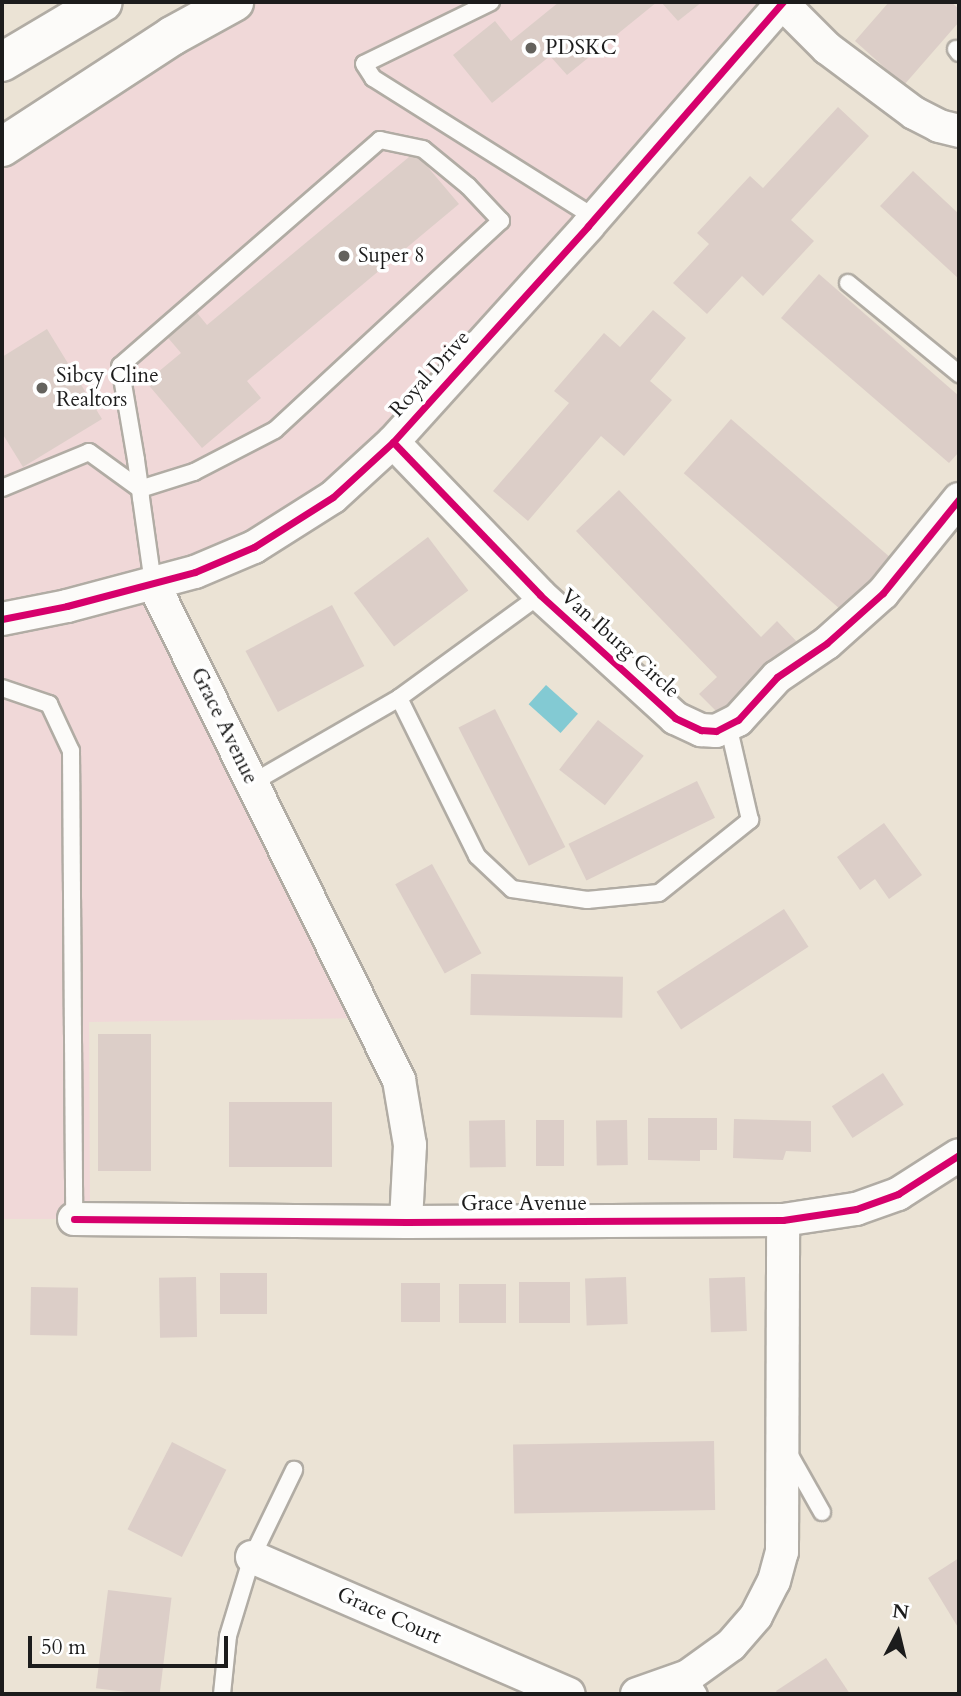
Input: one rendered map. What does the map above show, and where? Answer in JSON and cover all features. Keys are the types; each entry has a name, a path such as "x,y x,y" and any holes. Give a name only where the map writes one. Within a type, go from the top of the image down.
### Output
{"highway":[{"path":"2,62 103,2"},
{"path":"2,119 198,2"},
{"path":"2,147 172,36 234,2"}],"street":[{"name":"Royal Drive","path":"2,619 67,606 195,572 254,547 333,497 393,442 595,218 782,3"},
{"path":"782,3 827,48 914,113 939,126 959,131"},
{"name":"Van Iburg Circle","path":"393,442 540,595 675,718 701,730 716,731 728,725"},
{"path":"728,725 738,720 777,677 827,643 883,593 959,499"},
{"name":"Grace Avenue","path":"153,583 399,1080 410,1145 406,1222"},
{"name":"Grace Avenue","path":"74,1219 406,1222 783,1220 856,1209 898,1194 959,1155"},
{"path":"637,1694 694,1685 756,1616 774,1581 782,1552 785,1447 783,1220"},
{"name":"Grace Court","path":"252,1557 520,1685 569,1694"}],"lane":[{"path":"491,2 364,64 373,78 595,218"},
{"path":"140,489 194,472 275,430 501,221 468,186 423,149 380,140 120,366 153,583"},
{"path":"848,283 959,374"},
{"path":"2,488 89,452 140,489"},
{"path":"252,783 399,698 540,595"},
{"path":"2,688 49,704 71,751 74,1219"},
{"path":"399,698 477,856 512,889 587,900 659,893 750,820 728,725"},
{"path":"785,1447 822,1511"},
{"path":"222,1694 229,1636 252,1557 294,1470"}],"shaded area":[{"path":"234,2 783,2 333,497 153,583 369,1018 89,1022 90,1219 2,1219 2,147"}],"water":[{"path":"546,685 578,714 561,733 529,704"}],"building":[{"name":"PDSKC","path":"559,2 657,2 567,75 550,56 492,103 453,55 495,21 511,41"},
{"name":"PDSKC","path":"661,2 702,2 678,21"},
{"path":"889,2 951,2 959,9 959,22 904,85 855,41"},
{"path":"838,107 869,136 791,220 814,241 763,296 742,276 707,314 673,283 709,244 697,233 750,176 763,188"},
{"name":"Super 8","path":"415,152 459,204 247,381 261,398 202,448 146,382 181,353 163,332 193,308 207,325"},
{"path":"913,171 959,214 959,279 880,206"},
{"path":"819,274 959,396 959,452 949,463 781,318"},
{"path":"653,310 686,338 650,381 672,400 624,456 601,436 528,521 493,491 569,403 554,391 604,333 620,347"},
{"name":"Sibcy Cline Realtors","path":"47,329 102,419 23,467 2,433 2,357"},
{"path":"731,419 889,557 842,611 684,473"},
{"path":"619,490 761,637 777,621 800,645 723,718 699,694 717,677 576,531"},
{"path":"428,537 468,591 394,646 354,593"},
{"path":"332,605 364,666 278,712 245,651"},
{"path":"495,709 565,847 529,866 458,728"},
{"path":"598,720 644,756 605,805 559,770"},
{"path":"697,781 715,818 586,881 568,844"},
{"path":"884,823 922,875 889,899 875,879 860,890 837,857"},
{"path":"432,864 481,953 445,974 395,884"},
{"path":"784,909 809,947 681,1030 657,992"},
{"path":"471,974 623,977 622,1018 470,1015"},
{"path":"98,1034 151,1034 151,1171 98,1171"},
{"path":"883,1073 904,1105 853,1138 832,1106"},
{"path":"229,1102 332,1102 332,1167 229,1167"},
{"path":"648,1118 717,1118 717,1150 700,1150 700,1161 648,1160"},
{"path":"734,1119 811,1121 811,1152 786,1151 783,1160 733,1158"},
{"path":"505,1120 506,1167 470,1168 469,1121"},
{"path":"536,1120 564,1120 564,1166 536,1166"},
{"path":"627,1120 628,1165 597,1166 596,1121"},
{"path":"220,1273 267,1273 267,1314 220,1314"},
{"path":"196,1277 197,1337 160,1338 159,1278"},
{"path":"626,1277 628,1324 587,1325 585,1278"},
{"path":"745,1277 747,1331 711,1332 709,1278"},
{"path":"519,1282 570,1282 570,1323 519,1323"},
{"path":"401,1283 440,1283 440,1322 401,1322"},
{"path":"459,1284 506,1284 506,1323 459,1323"},
{"path":"31,1287 78,1288 77,1336 30,1335"},
{"path":"714,1441 715,1510 514,1513 513,1445"},
{"path":"172,1442 226,1470 182,1557 128,1529"},
{"path":"959,1558 959,1629 928,1578"},
{"path":"108,1590 172,1598 160,1694 96,1688"},
{"path":"826,1658 850,1694 778,1694 776,1691"}],"cycle path":[{"path":"2,619 67,606 195,572 254,547 333,497 393,442 588,226 783,2"},
{"path":"393,442 540,595 675,718 701,730 716,731 738,720 777,677 827,643 883,593 959,499"},
{"path":"74,1219 406,1222 783,1220 856,1209 898,1194 959,1155"}],"place":[{"name":"PDSKC","path":"531,48"},
{"name":"Super 8","path":"344,256"},
{"name":"Sibcy Cline Realtors","path":"42,388"}]}
